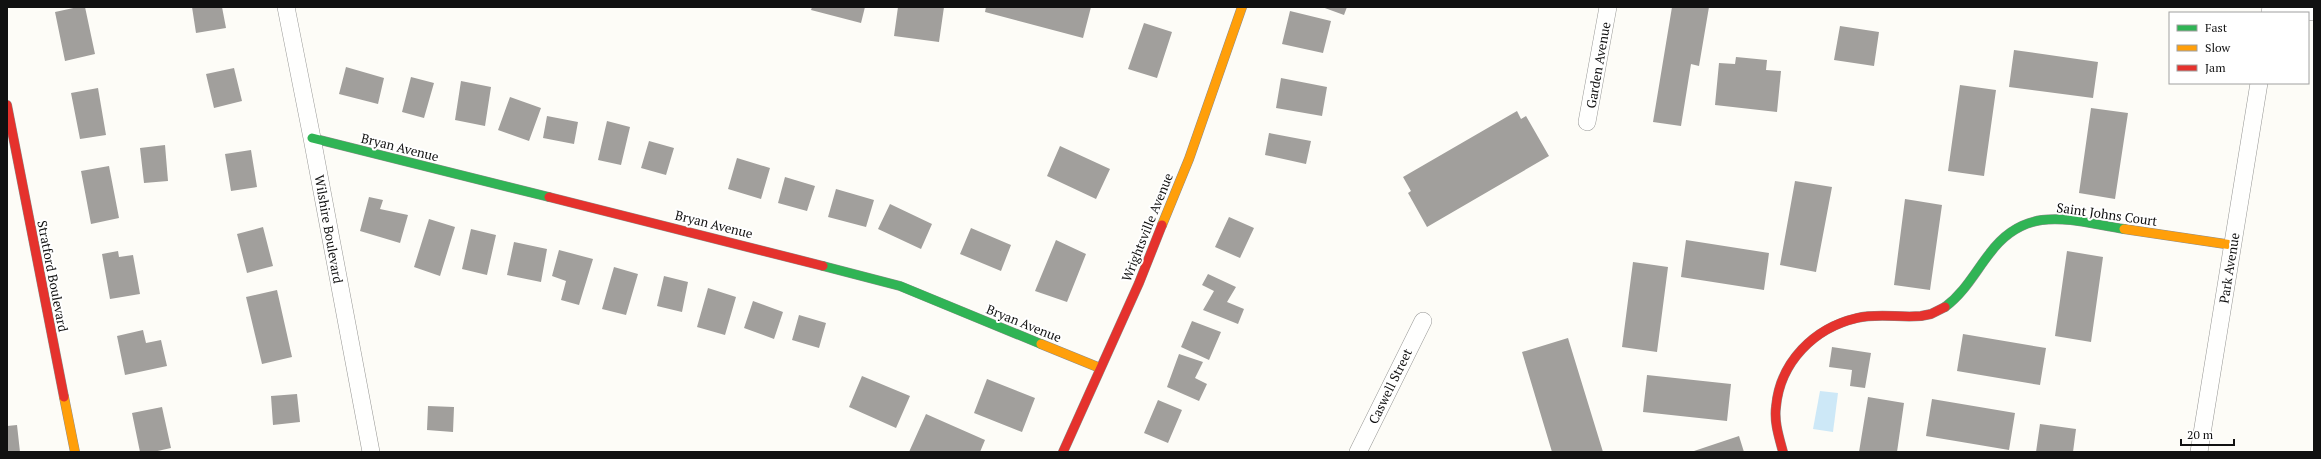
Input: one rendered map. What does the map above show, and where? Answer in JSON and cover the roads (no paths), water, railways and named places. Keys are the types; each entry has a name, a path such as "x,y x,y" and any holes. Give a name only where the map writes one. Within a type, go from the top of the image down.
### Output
{"street":[{"name":"Wilshire Boulevard","path":"286,7 371,452"},
{"name":"Wrightsville Avenue","path":"1063,452 1139,283 1189,160 1242,7"},
{"name":"Garden Avenue","path":"1587,122 1608,7"},
{"path":"2284,7 2314,12"},
{"name":"Park Avenue","path":"2199,452 2258,84"},
{"name":"Stratford Boulevard","path":"7,105 75,452"},
{"name":"Bryan Avenue","path":"312,138 767,251 900,286 1100,368"},
{"name":"Saint Johns Court","path":"1783,452 1777,434 1777,398 1790,362 1802,347 1835,324 1857,318 1903,317 1939,311 1950,304 1966,288 1986,256 2013,229 2028,223 2056,219 2232,245"},
{"name":"Caswell Street","path":"1358,452 1423,321"}],"water":[{"path":"1820,391 1838,393 1833,432 1813,429"}]}
